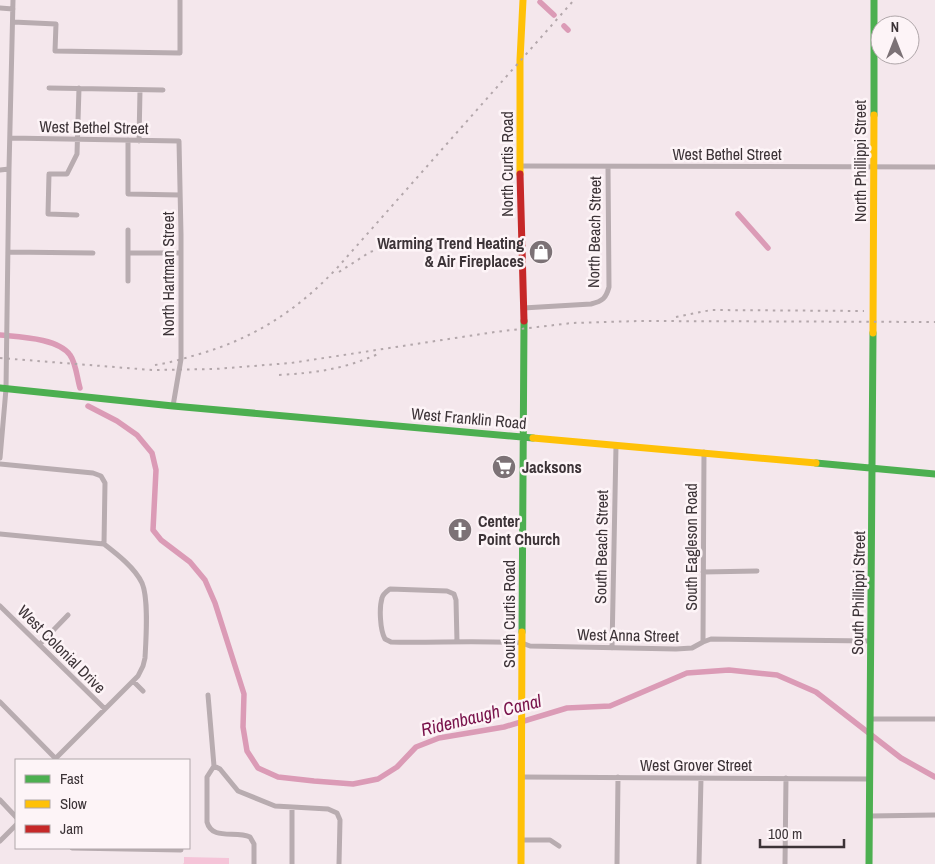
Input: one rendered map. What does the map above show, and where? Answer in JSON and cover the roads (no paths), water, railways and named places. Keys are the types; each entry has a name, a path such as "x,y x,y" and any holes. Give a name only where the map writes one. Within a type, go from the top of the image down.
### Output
{"main road":[{"name":"North Curtis Road","path":"523,0 520,60 523,328"},
{"name":"North Phillippi Street","path":"874,0 874,322"},
{"name":"South Phillippi Street","path":"869,864 874,322"},
{"name":"South Curtis Road","path":"522,864 523,328"},
{"name":"West Franklin Road","path":"3,389 935,474"}],"street":[{"path":"0,458 6,359 14,0"},
{"path":"13,22 56,24 55,51 180,54 180,0"},
{"path":"0,8 14,9"},
{"path":"49,88 164,90"},
{"path":"77,214 48,214 49,174 67,174 78,154 78,88"},
{"path":"139,141 140,90"},
{"name":"West Bethel Street","path":"10,138 179,141"},
{"path":"128,140 128,194 180,195"},
{"name":"North Hartman Street","path":"173,406 181,360 179,141"},
{"name":"West Bethel Street","path":"520,166 935,167"},
{"name":"North Beach Street","path":"523,308 591,304 605,298 608,287 608,166"},
{"path":"0,170 9,169"},
{"path":"128,230 128,281"},
{"path":"8,252 93,253"},
{"path":"128,253 181,253"},
{"path":"0,284 7,284"},
{"name":"South Beach Street","path":"612,648 616,446"},
{"name":"South Eagleson Road","path":"703,642 704,452"},
{"path":"0,464 93,473 101,476 105,483 104,544"},
{"path":"0,534 104,544 136,574 142,583 145,594 145,658 138,676 57,759 0,702"},
{"path":"703,572 757,571"},
{"name":"West Anna Street","path":"457,642 456,600 454,594 447,591 390,589 384,593 381,599 381,632 385,639 391,642 522,643 530,646 676,649 692,648 712,639 871,641"},
{"name":"West Colonial Drive","path":"0,606 105,710"},
{"path":"40,644 68,615"},
{"path":"133,681 143,691"},
{"path":"208,695 214,766 207,777 208,826 215,832 242,834 250,837 254,844 254,864"},
{"path":"871,723 935,719"},
{"path":"214,766 220,769 238,791 275,806 328,810 337,813 340,820 339,864"},
{"name":"West Grover Street","path":"522,777 870,779"},
{"path":"617,864 618,777"},
{"path":"699,864 700,778"},
{"path":"785,864 786,778"},
{"path":"0,800 15,816"},
{"path":"292,808 292,864"},
{"path":"870,816 935,815"},
{"path":"0,842 15,826"},
{"path":"522,840 550,840 559,846"},
{"path":"134,849 181,850"}],"waterway":[{"path":"540,2 554,15"},
{"path":"564,26 568,30"},
{"path":"738,214 768,248"},
{"name":"Ridenbaugh Canal","path":"0,335 38,339 64,349 74,362 80,388"},
{"name":"Ridenbaugh Canal","path":"88,406 117,421 137,435 152,453 156,470 153,530 161,540 190,562 205,580 215,603 244,694 243,727 247,751 258,768 278,777 353,784 378,779 397,767 416,747 439,738 504,727 567,708 610,706 687,673 729,670 777,675 816,692 901,758 935,777"}],"railway":[{"path":"155,365 196,355 236,341 273,322 307,297 338,267 574,0"},
{"path":"339,272 370,252 402,243 500,243"},
{"path":"676,317 711,310 864,311"},
{"path":"0,358 152,370 215,369 291,363 495,332 572,323 639,321 935,322"},
{"path":"279,375 330,369 378,354"}],"place":[{"name":"Warming Trend Heating & Air Fireplaces","path":"541,252"},
{"name":"Jacksons","path":"504,467"},
{"name":"Center Point Church","path":"460,530"}]}
